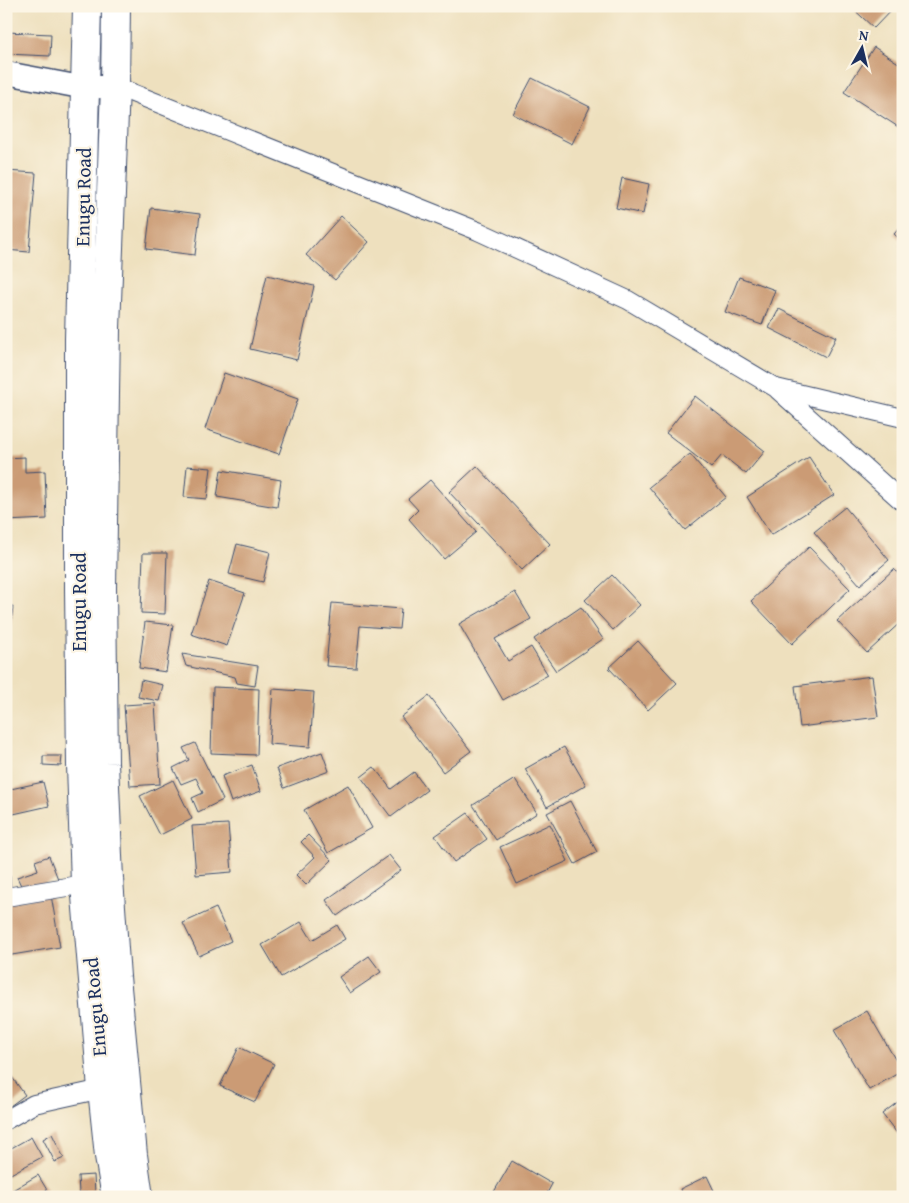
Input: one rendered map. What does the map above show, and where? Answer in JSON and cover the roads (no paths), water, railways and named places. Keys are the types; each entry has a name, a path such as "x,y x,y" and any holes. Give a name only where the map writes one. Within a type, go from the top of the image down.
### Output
{"main road":[{"name":"Enugu Road","path":"87,6 79,339 78,580 81,765 85,884 102,1089 109,1156 116,1197"},
{"path":"116,6 106,330 102,578 104,763 109,879 116,977 139,1197"}],"street":[{"path":"6,72 86,88 115,86 478,231 628,300 776,388 903,502"},
{"path":"776,388 903,418"},
{"path":"6,897 85,884"},
{"path":"6,1120 34,1104 102,1089"}]}
